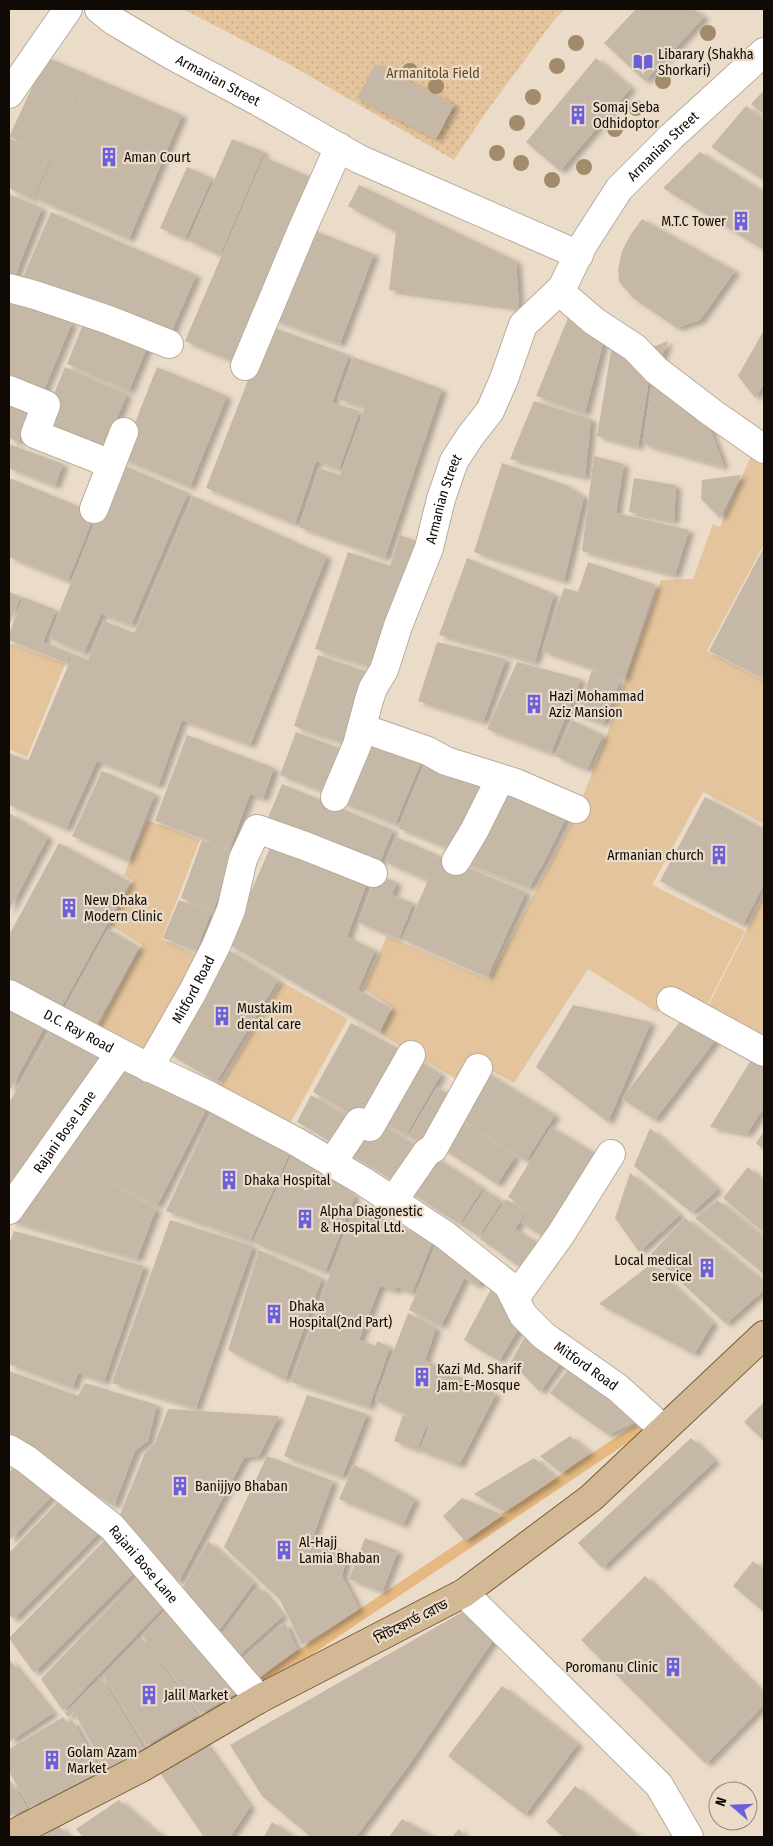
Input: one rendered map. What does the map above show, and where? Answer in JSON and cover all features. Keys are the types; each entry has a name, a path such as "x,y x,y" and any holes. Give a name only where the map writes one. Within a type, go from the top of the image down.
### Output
{"main road":[{"name":"মিটফোর্ড রোড","path":"9,1836 141,1768 259,1699 464,1594 591,1498 764,1335"}],"street":[{"path":"9,94 68,9"},
{"name":"Armanian Street","path":"98,9 173,56 260,102 359,159 579,255"},
{"name":"Armanian Street","path":"335,797 357,745 369,700 384,670 398,626 428,548 440,499 454,461 490,411 523,326 559,291 619,189 672,136 764,52"},
{"path":"245,366 339,147"},
{"path":"9,288 36,294 169,344"},
{"path":"559,291 594,321 635,348 656,370 764,449"},
{"path":"9,390 46,405 35,434 111,464"},
{"path":"94,510 124,432"},
{"path":"362,728 428,751 446,761 516,783 576,809"},
{"path":"456,861 474,831 500,779"},
{"name":"Mitford Road","path":"373,873 257,829 242,859 231,910 216,946 192,993 149,1068 210,1096 332,1163 446,1235 508,1285 524,1315 544,1336 618,1388 663,1429"},
{"name":"D.C. Ray Road","path":"9,994 149,1068"},
{"path":"671,1001 764,1052"},
{"name":"Rajani Bose Lane","path":"9,1210 120,1053"},
{"path":"332,1163 359,1122 370,1127 411,1055"},
{"path":"393,1201 427,1152 433,1148 478,1068"},
{"path":"515,1298 561,1234 611,1154"},
{"name":"Rajani Bose Lane","path":"9,1449 26,1459 112,1527 259,1699"},
{"path":"464,1594 659,1785 689,1837"}],"green space":[{"name":"Armanitola Field","path":"183,9 565,9 554,20 484,115 454,160 287,63"},
{"path":"754,449 764,456 764,544 707,651 764,681 764,824 703,792 652,885 745,931 705,1009 670,992 658,1013 588,969 514,1083 477,1063 463,1083 380,1034 393,1008 364,989 387,936 489,980 575,816 607,735 661,580 693,579 713,524 720,527"},
{"path":"9,643 65,664 27,757 9,749"},
{"path":"148,820 200,840 162,939 203,958 148,1061 95,1033 142,945 110,925 133,881 124,875"},
{"path":"764,896 764,1043 706,1010"},
{"path":"282,982 348,1019 289,1125 219,1088"}],"building":[{"name":"Libarary (Shakha Shorkari)","path":"636,9 694,9 704,17 645,81 604,43"},
{"path":"46,57 87,74 52,156 9,137"},
{"name":"Somaj Seba Odhidoptor","path":"596,58 631,88 560,171 526,142"},
{"path":"375,64 454,105 436,139 357,98"},
{"name":"Aman Court","path":"88,75 182,115 129,239 35,198"},
{"path":"764,90 764,114 751,104"},
{"path":"746,106 764,120 764,180 711,147"},
{"path":"9,138 51,157 33,199 9,188"},
{"path":"232,139 264,152 220,255 188,240"},
{"name":"M.T.C Tower","path":"700,152 764,192 764,250 663,188"},
{"path":"264,157 317,180 239,364 185,341"},
{"path":"187,167 212,178 185,239 160,228"},
{"path":"359,185 516,261 519,308 389,290 396,232 348,206"},
{"path":"9,194 42,208 12,283 9,281"},
{"path":"51,212 196,275 168,340 23,277"},
{"path":"642,219 735,271 700,320 677,328 633,298 619,282 618,269 622,251"},
{"path":"307,228 374,254 340,344 271,319"},
{"path":"9,295 72,323 41,397 9,383"},
{"path":"570,313 605,335 585,413 536,396"},
{"path":"85,319 148,345 129,391 67,364"},
{"path":"269,326 349,355 332,403 360,411 339,469 316,461 295,524 206,488"},
{"path":"764,330 764,384 755,398 738,376"},
{"path":"668,341 660,361 645,350"},
{"path":"612,345 650,373 638,447 597,436"},
{"path":"353,357 442,389 385,558 299,527 319,468 340,475 365,407 338,399"},
{"path":"65,367 127,394 104,450 42,423"},
{"path":"157,367 227,396 190,487 121,458"},
{"path":"652,381 707,421 724,467 643,444"},
{"path":"9,398 33,408 18,442 9,438"},
{"path":"534,401 591,419 585,477 510,459"},
{"path":"9,444 63,464 55,486 9,468"},
{"path":"594,456 624,464 616,513 689,530 675,575 582,551"},
{"path":"118,463 188,493 131,625 101,614 84,653 49,638"},
{"path":"502,463 566,485 584,497 564,581 474,552"},
{"path":"741,475 720,518 701,499 702,480"},
{"path":"9,478 95,513 68,581 9,557"},
{"path":"634,478 676,485 674,521 629,512"},
{"path":"193,496 327,556 250,745 182,720 158,786 97,761 66,829 9,805 9,753 28,761 73,654 88,660 104,621 134,633"},
{"path":"400,535 416,541 374,668 315,649 348,552 390,566"},
{"path":"764,547 764,679 709,651"},
{"path":"467,558 554,594 535,662 439,635"},
{"path":"588,562 656,585 624,679 542,651 564,588 578,592"},
{"path":"9,592 20,596 9,626"},
{"path":"23,597 56,610 43,642 71,653 67,663 9,640 9,634"},
{"path":"437,642 506,659 483,722 418,701"},
{"path":"318,655 371,673 347,744 294,726"},
{"name":"Hazi Mohammad Aziz Mansion","path":"517,662 581,679 551,753 487,729"},
{"path":"592,670 620,681 603,724 577,714"},
{"path":"572,720 603,735 587,770 555,756"},
{"path":"296,732 347,751 330,794 280,775"},
{"path":"368,733 424,755 395,824 341,802"},
{"path":"187,735 274,768 263,799 250,794 230,848 155,821"},
{"path":"428,755 493,783 458,852 398,828"},
{"path":"102,771 155,794 128,861 72,836"},
{"path":"503,780 570,810 529,888 461,861"},
{"path":"282,784 393,830 377,869 265,825"},
{"name":"Armanian church","path":"705,797 764,829 764,884 743,925 660,881"},
{"path":"9,813 48,837 9,911"},
{"path":"396,837 438,855 427,880 385,862"},
{"path":"202,840 235,853 213,910 181,898"},
{"path":"273,841 369,877 347,937 375,950 358,990 391,1008 379,1032 228,944"},
{"name":"New Dhaka Modern Clinic","path":"59,843 130,882 57,1015 9,988 9,935"},
{"path":"439,856 526,892 487,977 402,939"},
{"path":"377,875 397,882 392,895 413,903 399,939 358,922"},
{"path":"179,900 211,912 196,951 163,938"},
{"path":"108,929 139,947 92,1033 60,1016"},
{"name":"Mustakim dental care","path":"227,949 278,980 216,1082 168,1053"},
{"path":"573,1005 651,1022 608,1122 536,1067"},
{"path":"9,1007 45,1026 9,1092"},
{"path":"681,1020 720,1034 655,1120 622,1099"},
{"path":"351,1023 409,1055 369,1125 313,1092"},
{"path":"50,1031 111,1059 9,1197 9,1103"},
{"path":"756,1052 764,1056 764,1107 747,1134 710,1127"},
{"path":"412,1056 441,1074 406,1135 377,1118"},
{"path":"119,1061 210,1102 157,1206 58,1153"},
{"path":"481,1069 555,1115 526,1161 454,1115"},
{"path":"437,1087 456,1099 428,1147 408,1136"},
{"path":"311,1095 355,1121 340,1147 297,1122"},
{"name":"Dhaka Hospital","path":"215,1105 292,1148 250,1241 166,1211"},
{"path":"453,1117 515,1157 497,1184 437,1145"},
{"path":"375,1120 419,1148 397,1183 344,1151"},
{"path":"551,1127 599,1156 547,1239 521,1223 529,1211 508,1197"},
{"path":"650,1128 718,1189 692,1213 634,1166"},
{"path":"764,1131 764,1150 756,1143"},
{"name":"Alpha Diagonestic & Hospital Ltd.","path":"294,1149 355,1196 325,1272 253,1242"},
{"path":"57,1154 156,1209 137,1259 10,1221"},
{"path":"430,1154 483,1188 459,1224 406,1190"},
{"path":"748,1167 764,1183 764,1233 723,1198"},
{"path":"630,1173 680,1215 639,1252 615,1218"},
{"path":"485,1190 502,1201 479,1236 461,1225"},
{"path":"506,1199 526,1212 515,1229 540,1244 533,1254 510,1239 501,1253 480,1239"},
{"path":"717,1200 764,1238 764,1274 695,1218"},
{"path":"354,1207 433,1240 412,1293 397,1287 395,1291 380,1286 359,1340 376,1346 377,1341 390,1347 369,1407 291,1382"},
{"name":"Local medical service","path":"685,1218 764,1282 764,1290 726,1324 651,1254"},
{"path":"170,1220 253,1246 196,1408 112,1383"},
{"path":"14,1231 144,1266 104,1382 78,1373 73,1388 9,1364 9,1244"},
{"path":"511,1240 532,1255 523,1269 501,1254"},
{"path":"437,1242 473,1260 441,1326 409,1310"},
{"name":"Dhaka Hospital(2nd Part)","path":"259,1250 322,1278 285,1380 228,1350"},
{"path":"474,1262 486,1271 478,1286 465,1279"},
{"path":"651,1264 713,1323 694,1354 599,1304"},
{"path":"493,1285 522,1324 499,1361 464,1340"},
{"name":"Kazi Md. Sharif Jam-E-Mosque","path":"408,1313 436,1328 425,1360 496,1394 459,1465 419,1450 430,1426 375,1400"},
{"path":"528,1331 565,1357 540,1392 511,1362"},
{"path":"573,1363 645,1417 608,1435 550,1393"},
{"path":"9,1371 78,1396 85,1383 157,1405 148,1441 135,1451 114,1506 9,1441"},
{"path":"307,1395 367,1414 342,1477 284,1456"},
{"path":"764,1402 764,1441 744,1422"},
{"name":"Banijjyo Bhaban","path":"168,1409 279,1416 259,1456 244,1458 178,1583 120,1515 145,1453 155,1443"},
{"path":"403,1415 426,1426 417,1450 394,1441"},
{"path":"570,1436 590,1453 561,1473 540,1456"},
{"path":"691,1438 715,1461 602,1568 578,1543"},
{"name":"Al-Hajj Lamia Bhaban","path":"267,1456 333,1481 312,1539 348,1553 342,1576 359,1609 302,1645 280,1600 224,1547"},
{"path":"534,1458 556,1478 505,1512 474,1494"},
{"path":"354,1465 415,1499 403,1525 339,1499"},
{"path":"14,1467 52,1496 9,1541 9,1472"},
{"path":"462,1498 503,1515 465,1541 443,1516"},
{"path":"59,1501 100,1532 14,1619 9,1615 9,1553"},
{"path":"107,1538 136,1571 34,1673 9,1638"},
{"path":"365,1538 398,1551 382,1592 349,1579"},
{"path":"208,1541 254,1583 214,1637 182,1589"},
{"path":"753,1561 764,1570 764,1612 733,1586"},
{"path":"142,1573 167,1603 63,1711 41,1679"},
{"name":"Poromanu Clinic","path":"645,1576 764,1694 764,1705 706,1764 581,1640"},
{"path":"258,1586 283,1616 235,1659 218,1639"},
{"path":"171,1605 244,1689 200,1713 142,1635"},
{"path":"473,1606 496,1636 409,1765 356,1837 311,1837 262,1796 230,1745"},
{"path":"285,1622 297,1649 254,1682 238,1663"},
{"name":"Jalil Market","path":"141,1637 197,1715 146,1745 103,1675"},
{"path":"9,1659 53,1713 9,1742"},
{"path":"101,1677 144,1749 106,1770 74,1712 68,1717 65,1713"},
{"path":"502,1686 578,1744 525,1815 448,1756"},
{"name":"Golam Azam Market","path":"63,1717 68,1724 72,1720 101,1771 30,1807 9,1772 9,1749"},
{"path":"204,1742 250,1807 230,1837 204,1837 158,1770"},
{"path":"9,1778 27,1808 9,1817"},
{"path":"575,1786 638,1837 564,1837 546,1822"},
{"path":"119,1800 150,1827 165,1837 83,1837 76,1829"},
{"path":"402,1819 434,1837 389,1837"},
{"path":"272,1822 295,1837 264,1837"},
{"path":"59,1826 69,1837 41,1837"},
{"path":"459,1829 465,1837 452,1837"}],"waterway":[{"path":"249,1690 653,1419"}],"place":[{"name":"Libarary (Shakha Shorkari)","path":"643,62"},
{"name":"Somaj Seba Odhidoptor","path":"578,115"},
{"name":"Aman Court","path":"109,157"},
{"name":"M.T.C Tower","path":"741,221"},
{"name":"Hazi Mohammad Aziz Mansion","path":"534,704"},
{"name":"Armanian church","path":"719,855"},
{"name":"New Dhaka Modern Clinic","path":"69,908"},
{"name":"Mustakim dental care","path":"222,1016"},
{"name":"Dhaka Hospital","path":"229,1180"},
{"name":"Alpha Diagonestic & Hospital Ltd.","path":"305,1219"},
{"name":"Local medical service","path":"707,1268"},
{"name":"Dhaka Hospital(2nd Part)","path":"274,1314"},
{"name":"Kazi Md. Sharif Jam-E-Mosque","path":"422,1377"},
{"name":"Banijjyo Bhaban","path":"180,1486"},
{"name":"Al-Hajj Lamia Bhaban","path":"284,1550"},
{"name":"Poromanu Clinic","path":"673,1667"},
{"name":"Jalil Market","path":"149,1695"},
{"name":"Golam Azam Market","path":"52,1760"}]}
